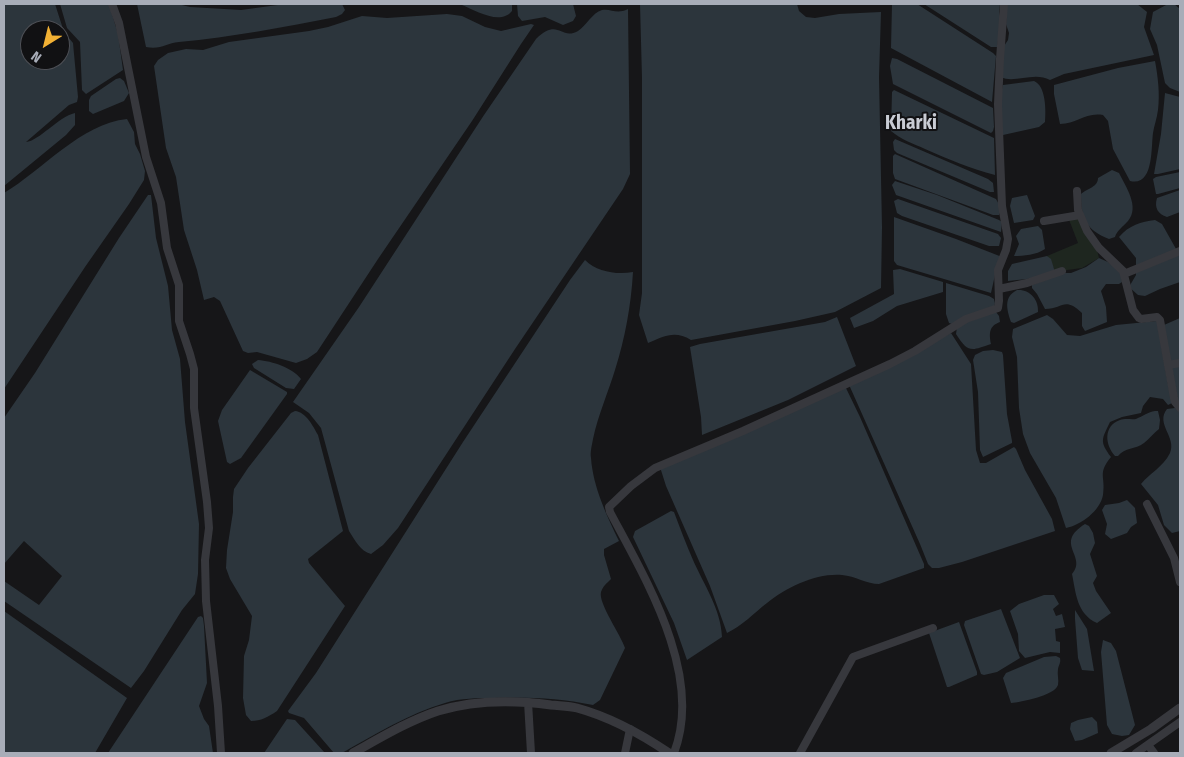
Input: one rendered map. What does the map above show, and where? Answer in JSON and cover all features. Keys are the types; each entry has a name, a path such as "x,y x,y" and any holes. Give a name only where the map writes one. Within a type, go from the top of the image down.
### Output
{"street":[{"path":"112,4 119,23 146,157 161,203 167,248 178,285 179,321 194,369 194,408 209,528 205,560 206,601 218,706 221,753"},
{"path":"674,753 681,729 681,689 668,634 656,602 610,512 610,505 655,468 744,431 890,364 915,351 966,319 998,308 998,270 1008,239 1002,206 998,104 1004,4"},
{"path":"1077,192 1076,199 1080,215 1087,231 1098,248 1120,267 1124,274 1135,314 1142,319 1153,317 1160,320 1175,402 1180,408"},
{"path":"1044,221 1080,215"},
{"path":"1124,274 1180,251"},
{"path":"999,289 1027,283 1062,271"},
{"path":"1168,366 1180,363"},
{"path":"1147,504 1177,557 1180,582"},
{"path":"800,753 853,657 933,628"},
{"path":"352,753 406,724 436,712 452,707 494,702 528,702 575,708 608,718 669,753"},
{"path":"528,702 531,753"},
{"path":"1111,753 1151,730 1180,708"},
{"path":"1136,753 1180,722"},
{"path":"625,753 630,729"},
{"path":"1148,745 1154,753"}],"shaded area":[{"path":"4,4 55,4 60,20 20,20 20,70 70,70 70,39 73,43 77,102 69,105 26,142 37,138 62,119 75,113 75,125 66,135 4,186"},
{"path":"60,4 109,4 118,34 123,70 86,94 82,90 80,42 70,31 70,20 65,20"},
{"path":"137,4 178,4 190,7 241,10 285,4 342,4 345,10 336,17 151,48 146,47"},
{"path":"462,4 512,4 512,11 501,17 494,17 487,16"},
{"path":"517,4 573,4 576,16 573,21 563,25 545,17 522,21 518,16"},
{"path":"640,4 797,4 799,11 806,17 815,18 839,14 881,12 879,77 882,227 881,288 835,312 691,340 680,335 670,335 648,343 639,315 642,293"},
{"path":"892,4 917,4 993,53 996,56 992,102 891,48"},
{"path":"924,4 1000,4 1001,22 997,47 991,47"},
{"path":"1007,4 1137,4 1147,12 1144,27 1154,55 1064,74 1050,80 1037,77 1006,79 1001,77 1002,49 1008,40 1009,33 1006,24"},
{"path":"1168,4 1174,4 1180,9 1180,92 1170,88 1165,83 1157,45 1150,29 1153,12"},
{"path":"628,9 630,174 623,189 515,349 398,528 383,545 371,554 367,553 358,545 349,531 321,428 309,413 293,402 359,307 484,115 536,39 544,33 555,29 567,33 578,31 595,14 602,10 624,11"},
{"path":"447,14 462,16 485,27 501,31 531,24 534,25 317,352 307,359 296,363 257,352 248,353 243,351 220,301 214,297 204,300 197,270 184,230 176,177 166,148 154,66 158,60 168,53 186,49 203,50 229,42 309,31 362,16 387,18"},
{"path":"892,58 993,108 993,131 991,133 893,84 890,66"},
{"path":"1155,61 1159,104 1153,133 1150,164 1143,178 1138,181 1130,181 1113,149 1108,121 1103,115 1091,115 1060,124 1054,85 1118,68"},
{"path":"120,78 124,81 129,93 124,101 93,114 89,111 91,96"},
{"path":"1034,81 1043,93 1045,122 1039,127 1003,135 1001,130 1003,85"},
{"path":"894,90 994,138 995,175 968,167 942,156 907,141 891,131 892,92"},
{"path":"1165,93 1180,97 1180,169 1154,174 1161,134"},
{"path":"127,119 134,132 135,144 145,171 144,180 4,389 4,193 78,138 110,122"},
{"path":"895,139 988,179 993,183 994,192 897,153 894,150 893,142"},
{"path":"895,154 996,199 1000,209 999,215 993,215 895,179 893,156"},
{"path":"1112,170 1119,173 1125,184 1131,197 1133,210 1128,221 1115,237 1109,239 1095,232 1086,222 1082,210 1081,194 1094,185 1098,178"},
{"path":"1180,172 1180,188 1156,194 1153,179"},
{"path":"895,181 937,195 999,220 1002,222 1001,232 896,195 892,185"},
{"path":"1180,190 1180,212 1167,217 1161,214 1156,208 1157,198"},
{"path":"148,195 151,195 156,238 168,286 172,330 180,359 185,422 199,524 198,574 195,594 182,610 144,671 131,688 4,601 4,581 39,605 62,576 24,541 4,564 4,418 35,373"},
{"path":"1027,195 1035,216 1033,220 1014,223 1010,206 1012,198"},
{"path":"898,199 998,234 1001,238 999,246 989,246 902,216 897,213 894,201"},
{"path":"1080,215 1096,246 1099,258 1082,268 1067,270 1058,276 1047,256 1078,243 1068,217"},
{"path":"894,217 1002,257 991,293 897,265 894,261"},
{"path":"1155,220 1162,224 1180,256 1180,282 1145,296 1138,295 1129,287 1136,275 1136,258 1119,237 1136,225"},
{"path":"1038,226 1042,230 1045,249 1034,254 1014,256 1019,244 1016,236 1021,229"},
{"path":"1047,256 1051,259 1055,272 1036,278 1008,281 1008,271 1012,264"},
{"path":"1099,258 1121,272 1122,282 1119,284 1106,284 1101,291 1106,307 1107,322 1085,331 1082,326 1082,313 1067,304 1045,309 1032,285 1086,267"},
{"path":"585,260 595,267 608,272 633,272 629,310 622,346 598,421 591,451 592,469 598,490 605,511 619,541 604,549 611,579 603,588 601,597 625,648 600,700 593,705 556,699 532,698 457,700 418,713 342,753 334,753 304,718 288,711 316,673 463,442"},
{"path":"900,269 943,282 943,292 897,306 873,321 854,328 850,318 894,294 893,270"},
{"path":"946,283 989,296 994,299 995,304 952,324 949,323 946,314"},
{"path":"1017,290 1026,291 1033,296 1037,303 1038,312 1014,323 1011,322 1007,304 1010,296"},
{"path":"996,312 1000,322 991,330 991,344 974,349 964,345 956,334 957,327"},
{"path":"1047,315 1067,335 1080,336 1116,325 1157,321 1172,403 1168,405 1163,399 1150,397 1143,406 1141,413 1110,422 1105,432 1103,443 1111,457 1103,471 1104,489 1101,501 1094,512 1084,520 1066,528 1056,498 1030,453 1023,434 1019,408 1017,357 1012,337 1013,329"},
{"path":"837,317 856,366 788,400 702,435 690,347 825,322"},
{"path":"1180,318 1180,402 1178,401 1164,325"},
{"path":"951,333 971,364 976,450 980,463 986,463 1014,447 1052,519 1055,531 962,562 932,568 928,564 850,384"},
{"path":"993,350 1002,352 1003,355 1007,414 1012,443 983,457 980,450 978,392 973,360 975,355 983,351"},
{"path":"258,360 282,366 301,379 294,389 286,388 254,368 252,364"},
{"path":"250,370 287,392 287,394 241,458 230,464 227,462 218,421 222,410"},
{"path":"845,386 924,564 924,568 879,584 842,575 822,576 802,582 767,603 743,623 727,633 710,586 666,486 660,467"},
{"path":"1175,408 1180,411 1180,531 1172,533 1164,525 1158,505 1141,484 1164,462 1170,453 1171,441 1163,420 1167,409"},
{"path":"295,411 306,417 318,435 343,531 308,559 309,563 345,606 277,711 264,718 251,721 246,715 243,698 244,656 249,640 252,616 230,579 226,568 234,489 291,413"},
{"path":"1158,411 1160,420 1159,429 1141,445 1115,456 1109,447 1107,436 1114,423 1124,419 1136,419"},
{"path":"1127,500 1135,508 1137,523 1127,533 1111,539 1105,534 1107,524 1102,510 1105,505"},
{"path":"671,511 674,512 693,560 711,597 721,627 722,637 687,660 674,623 633,537 635,531"},
{"path":"1085,524 1089,526 1093,533 1095,543 1090,554 1097,576 1093,583 1096,591 1111,613 1097,623 1090,619 1081,609 1076,596 1072,574 1076,568 1076,561 1071,544 1072,538 1076,531"},
{"path":"1044,595 1054,595 1059,604 1053,609 1056,616 1062,614 1065,627 1055,629 1056,641 1060,642 1060,653 1050,652 1025,658 1019,651 1018,634 1010,611 1019,604"},
{"path":"1001,609 1020,658 997,672 984,675 981,674 964,625 965,621"},
{"path":"1075,610 1087,629 1094,671 1082,670 1078,658"},
{"path":"4,611 127,698 95,753 4,753"},
{"path":"201,616 204,626 207,683 199,706 209,726 213,753 108,753 198,617"},
{"path":"959,622 977,675 947,687 929,633"},
{"path":"1103,640 1111,643 1116,651 1135,725 1129,735 1112,734 1107,725 1101,652"},
{"path":"1056,656 1060,658 1060,661 1058,685 1055,689 1037,698 1011,703 1003,678 1006,673 1044,657"},
{"path":"1092,717 1097,722 1098,733 1075,741 1070,729 1071,723"},
{"path":"287,719 295,720 325,753 264,753"}],"district":[{"name":"Kharki","path":"911,124"}]}
